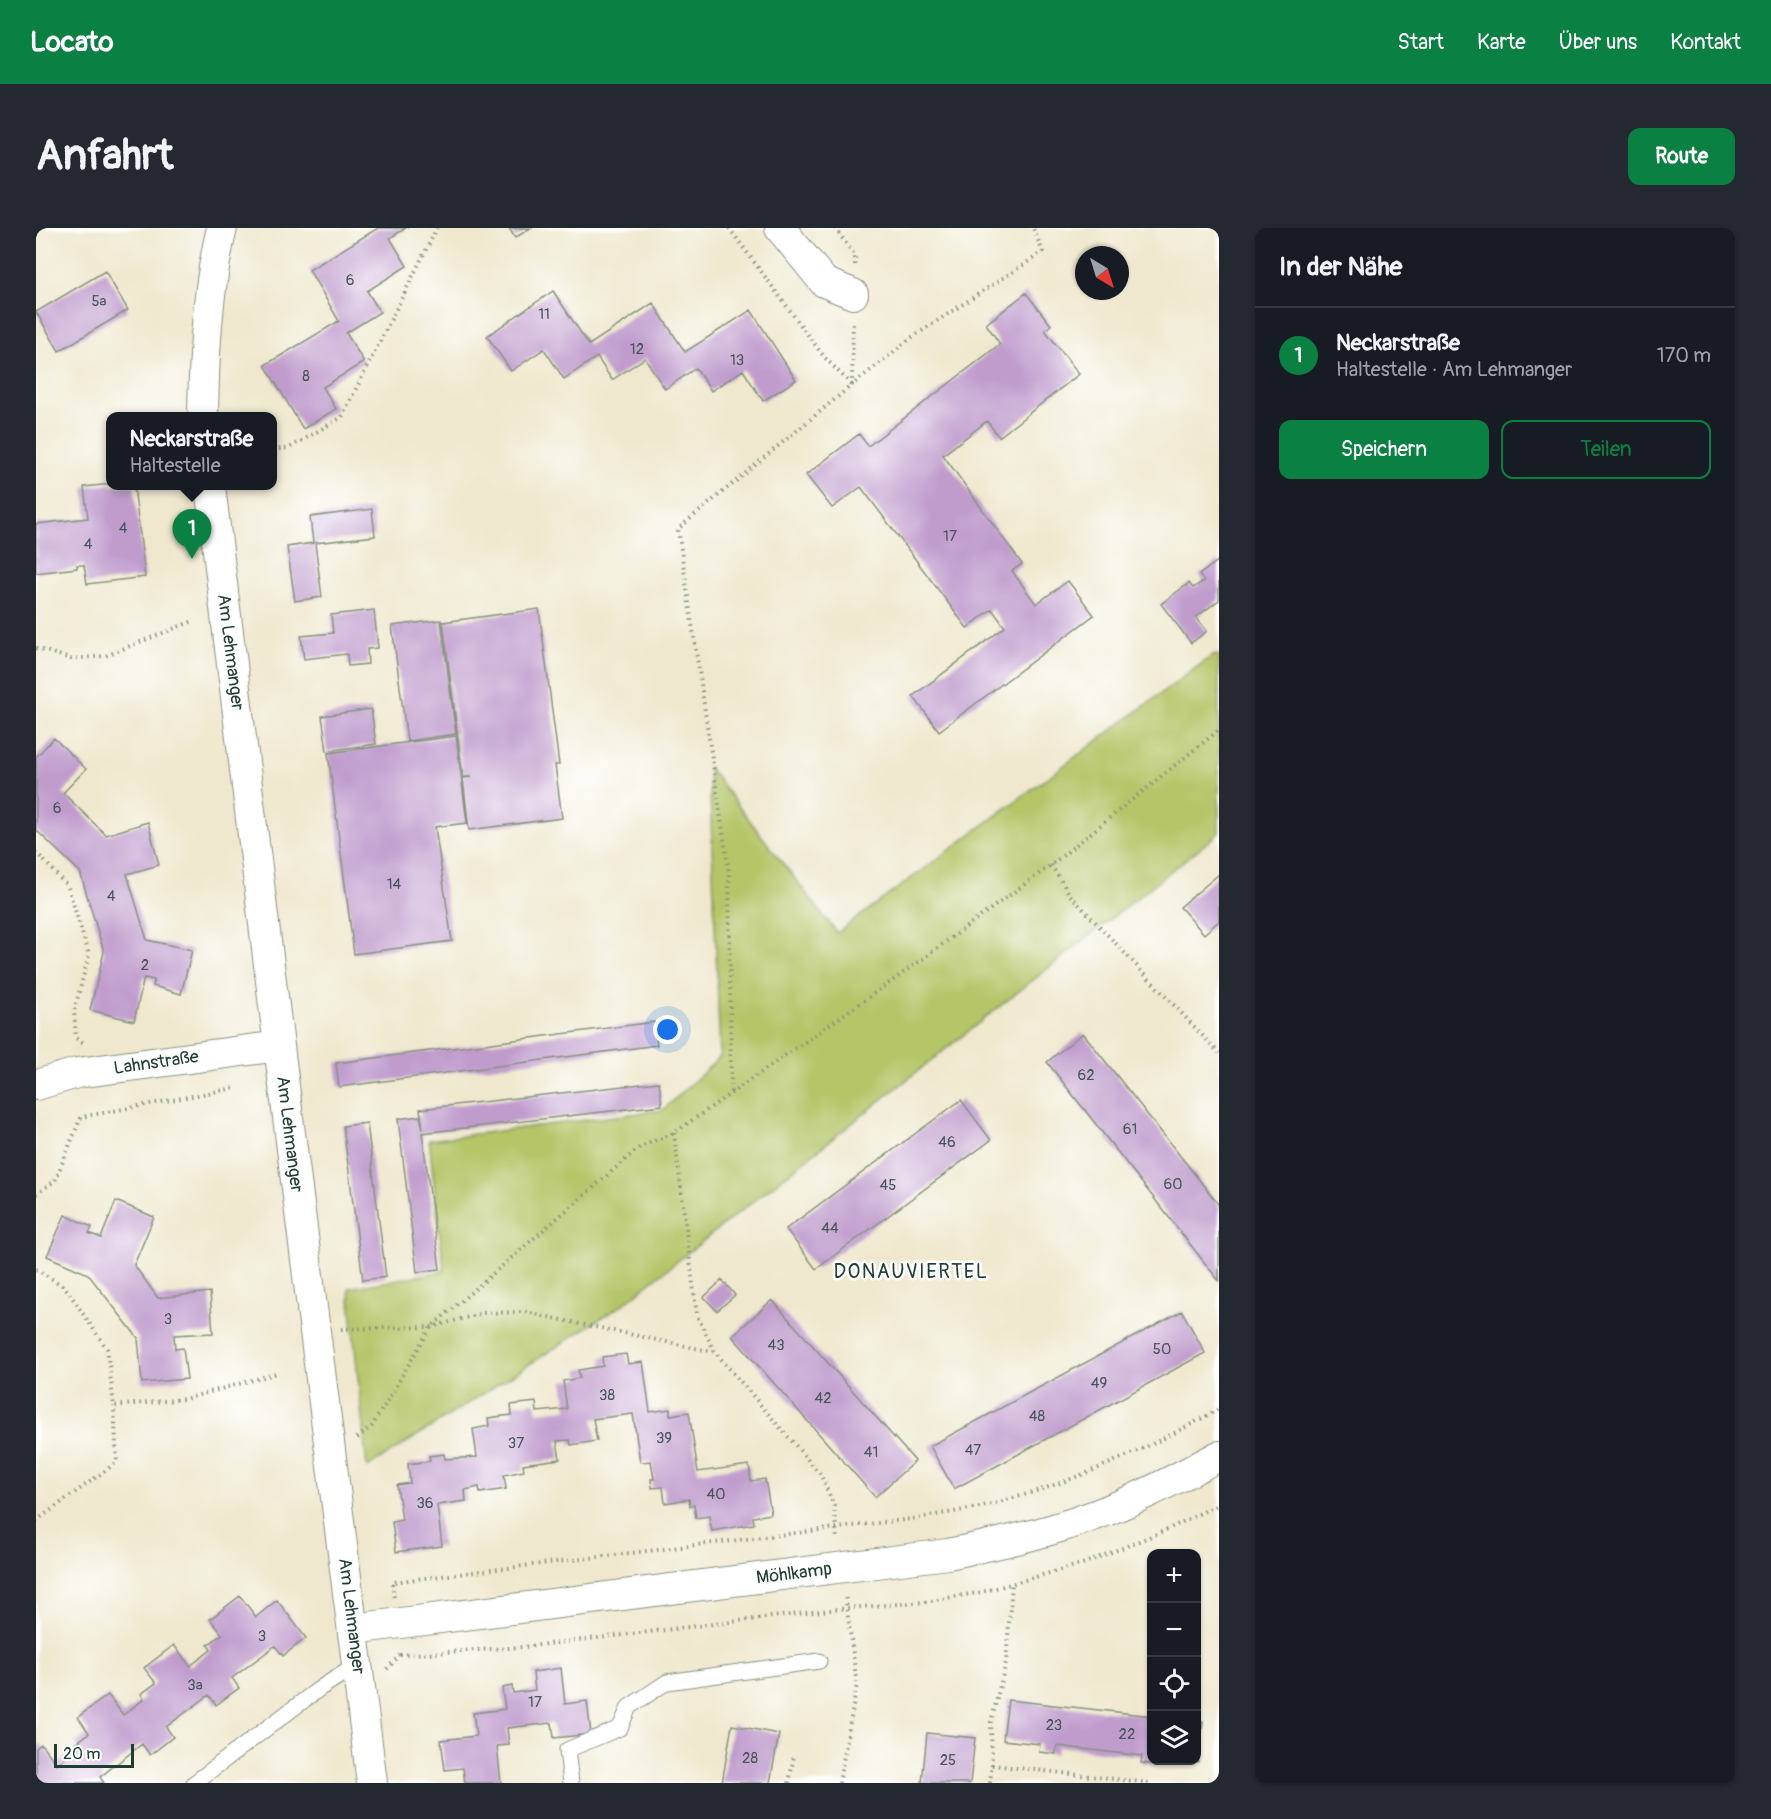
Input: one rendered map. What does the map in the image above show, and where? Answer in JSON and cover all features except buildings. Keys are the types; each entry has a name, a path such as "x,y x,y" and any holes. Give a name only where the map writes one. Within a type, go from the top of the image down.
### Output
{"street":[{"path":"203,412 208,305 222,228"},
{"path":"780,228 824,282 853,294"},
{"name":"Am Lehmanger","path":"210,490 372,1783"},
{"name":"Lahnstraße","path":"36,1085 76,1073 279,1046"},
{"name":"Möhlkamp","path":"353,1629 948,1554 1030,1536 1090,1517 1140,1497 1219,1456"}],"lane":[{"path":"571,1783 567,1750 620,1728 629,1707 667,1682 819,1661"},
{"path":"194,1783 319,1689 358,1664"}],"path":[{"path":"277,450 289,448 342,417 437,228"},
{"path":"729,228 825,358 852,385"},
{"path":"835,228 855,256 852,385"},
{"path":"731,1093 729,873 678,529 911,338 1043,252 1033,228"},
{"path":"36,648 71,659 105,656 193,621"},
{"path":"331,1459 372,1426 431,1327 640,1147 674,1133 892,981 1051,865 1219,730"},
{"path":"36,852 68,887 88,955 74,1011 76,1038 86,1045"},
{"path":"1051,865 1070,896 1219,1053"},
{"path":"36,1194 55,1180 81,1117 235,1088"},
{"path":"674,1133 697,1316 715,1352 821,1475 834,1506 840,1567 857,1685 839,1783"},
{"path":"36,1269 65,1287 107,1349 114,1406 117,1462 36,1521"},
{"path":"315,1330 431,1327 483,1313 525,1312 715,1352"},
{"path":"114,1406 185,1399 278,1373"},
{"path":"400,1655 392,1582 919,1518 995,1503 1029,1493 1126,1456 1219,1409"},
{"path":"388,1680 387,1669 400,1655 523,1647 847,1608 926,1602 982,1592 1085,1563 1166,1530 1219,1504"},
{"path":"990,1783 991,1722 1006,1662 1012,1583"},
{"path":"789,1783 794,1755"},
{"path":"992,1765 1150,1783"}],"green space":[{"path":"1219,655 1219,833 622,1305 367,1468 349,1288 444,1271 429,1140 663,1110 720,1057 709,768 837,933 1212,656"}],"place":[{"name":"Neckarstraße","path":"192,559"}],"district":[{"name":"DONAUVIERTEL","path":"911,1271"}]}
